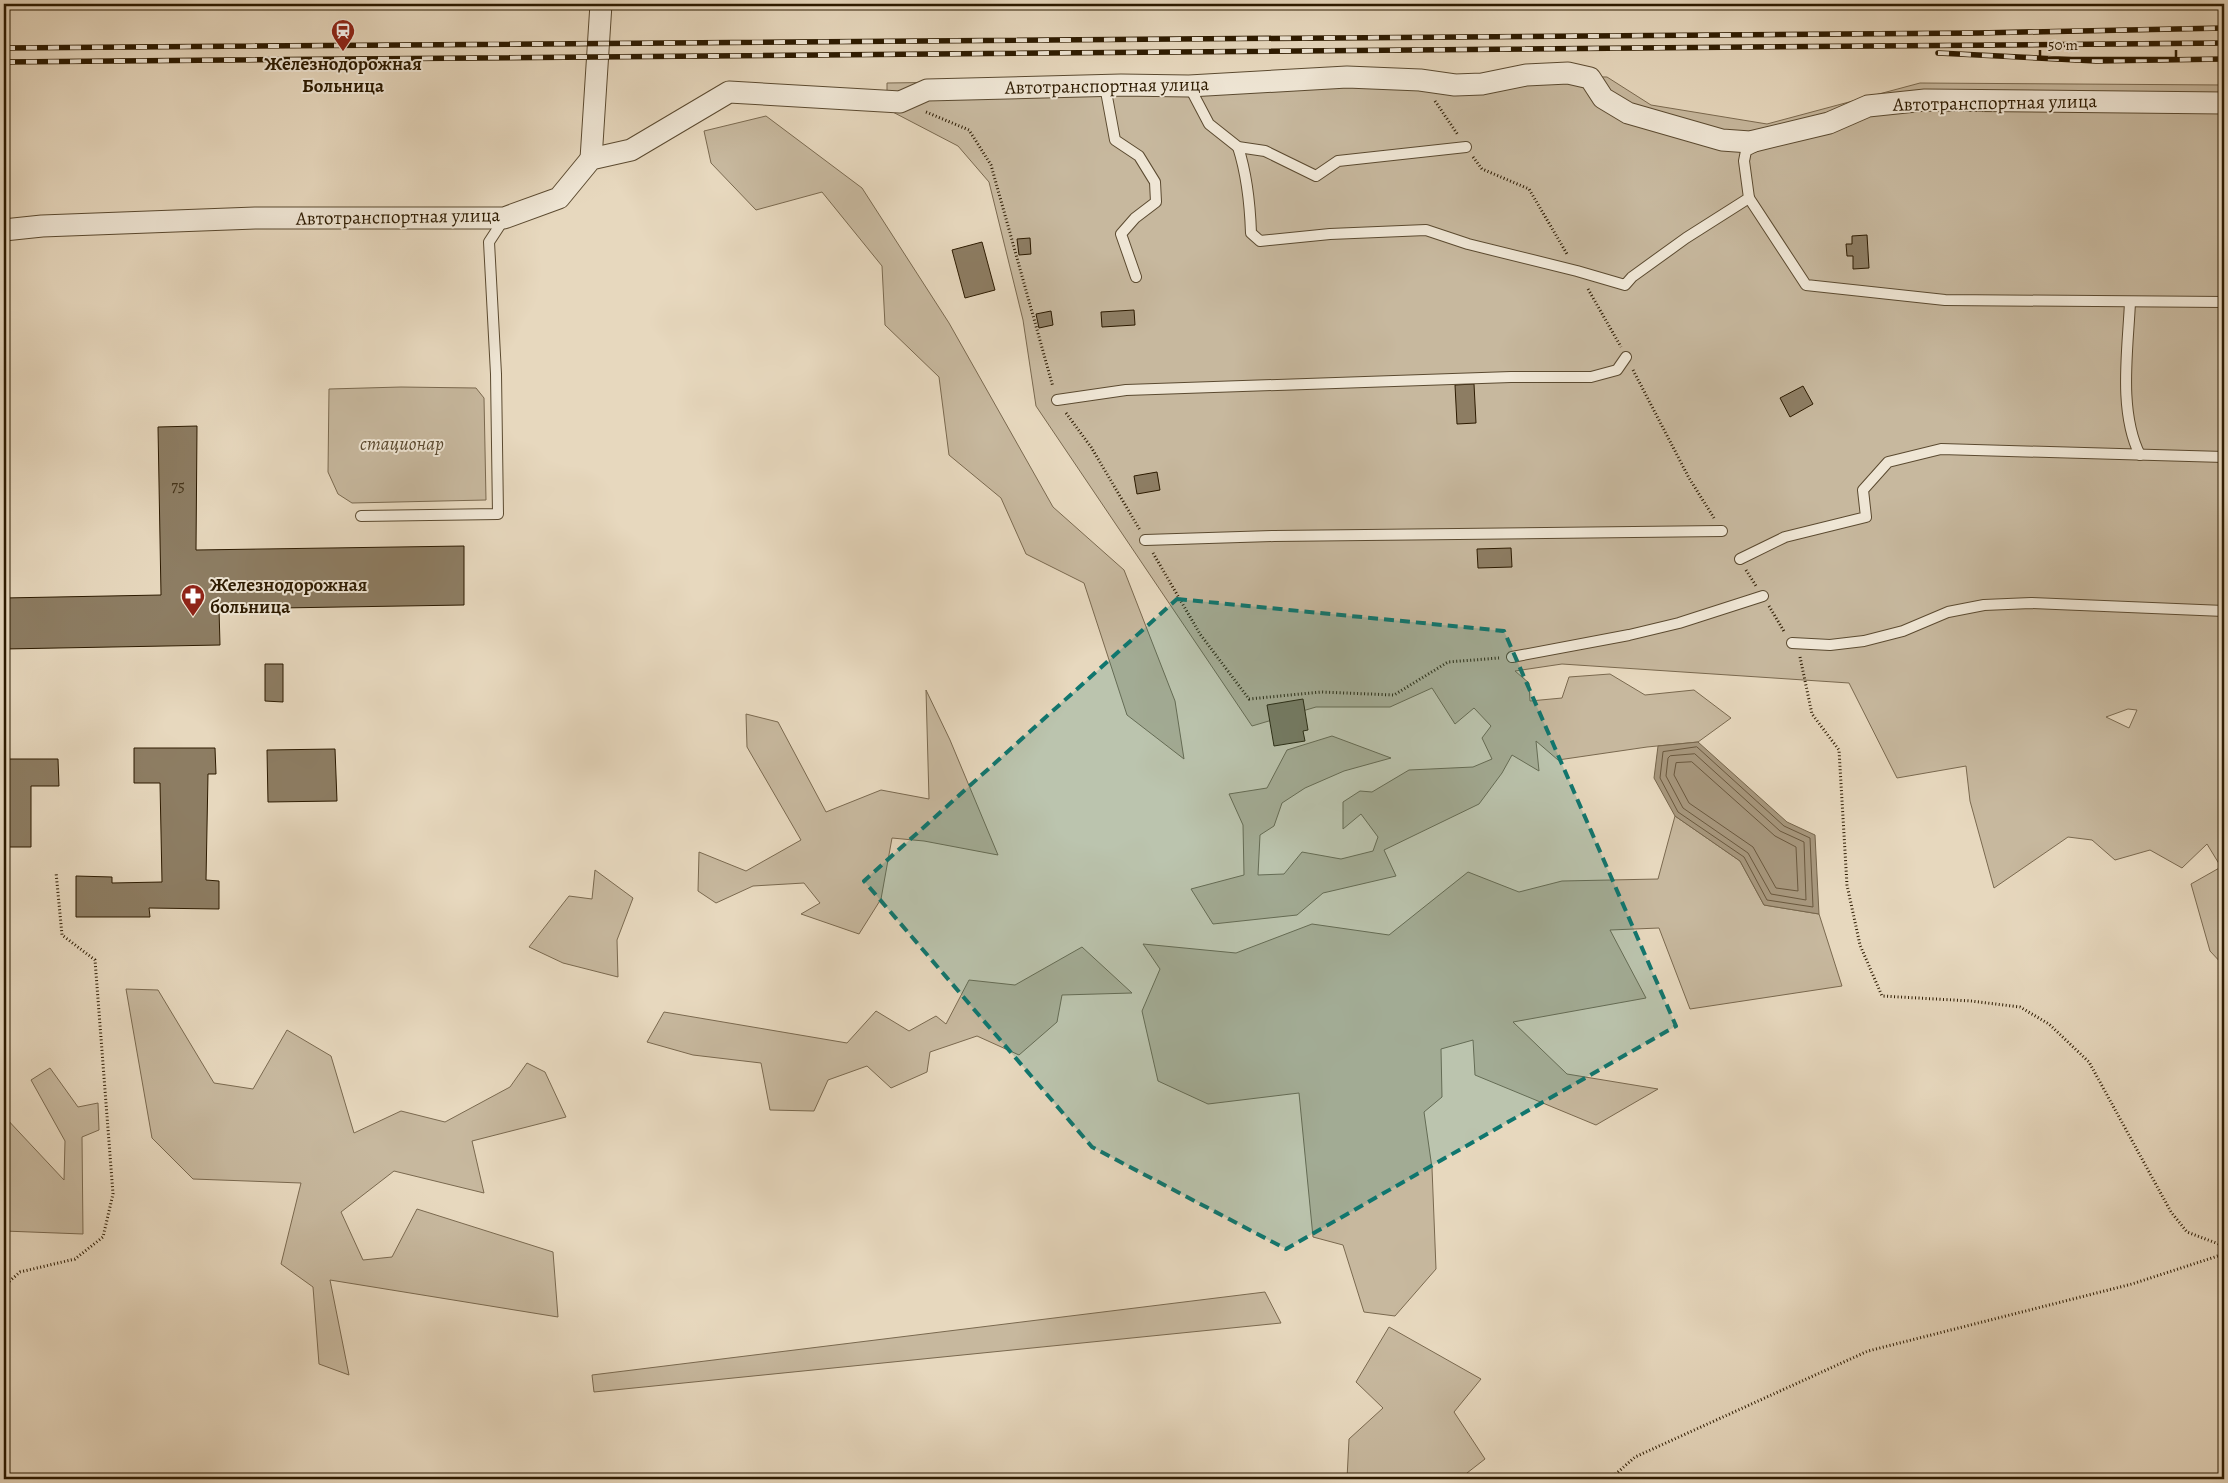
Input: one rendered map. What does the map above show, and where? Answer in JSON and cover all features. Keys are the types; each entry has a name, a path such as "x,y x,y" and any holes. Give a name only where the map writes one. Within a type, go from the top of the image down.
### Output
{"street":[{"path":"591,159 601,4"},
{"name":"Автотранспортная улица","path":"4,230 42,226 255,218 504,218 559,198 591,159 632,150 729,92 900,102 927,90 1189,86 1347,77 1420,80 1455,85 1482,84 1526,75 1568,73 1590,78 1603,98 1628,113 1659,124 1722,140 1750,142 1829,123 1868,106 1925,100 2224,103"}],"lane":[{"path":"1105,86 1115,140 1138,156 1155,182 1156,202 1135,218 1121,234 1136,277"},
{"path":"1189,86 1208,124 1238,147 1265,151 1316,176 1338,161 1466,147"},
{"path":"1772,137 1746,152 1744,161 1749,198 1806,285 1945,300 2224,302"},
{"path":"1238,147 1245,168 1251,233 1260,241 1330,234 1426,230 1468,244 1577,270 1625,285 1632,277 1686,238 1749,198"},
{"path":"361,516 498,514 496,374 489,242 504,218"},
{"path":"2130,302 2126,376 2132,435 2140,455"},
{"path":"1057,400 1126,390 1501,377 1590,377 1617,370 1626,357"},
{"path":"1740,559 1784,538 1866,517 1863,490 1888,462 1941,449 2224,457"},
{"path":"1145,540 1274,536 1722,531"},
{"path":"1512,656 1662,627 1763,596"},
{"path":"1792,643 1830,645 1864,641 1903,631 1948,612 1984,605 2031,603 2224,611"}],"path":[{"path":"1420,80 1482,169 1529,189 1626,357 1689,478 1722,531"},
{"path":"900,102 969,130 991,165 1057,400 1091,447 1200,634 1248,699 1321,692 1394,695 1448,662 1512,656"},
{"path":"1740,559 1799,655 1812,714 1839,750 1848,885 1860,945 1882,996 1971,1001 2020,1007 2049,1024 2089,1062 2171,1212 2187,1232 2224,1246"},
{"path":"4,1286 20,1272 75,1259 103,1237 113,1194 95,960 62,935 56,872"},
{"path":"1610,1479 1635,1457 1868,1351 2132,1284 2224,1254"}],"highlighted area":[{"path":"1177,599 1504,631 1676,1026 1286,1249 1092,1147 864,881"}],"green space":[{"path":"1470,75 1607,77 1651,105 1767,124 1920,83 2224,85 2224,966 2210,951 2191,884 2221,867 2207,844 2182,868 2150,850 2115,860 2092,840 2068,837 1994,888 1970,801 1966,766 1897,778 1849,683 1562,664 1515,671 1529,683 1530,701 1562,698 1569,677 1610,674 1645,695 1694,690 1731,718 1698,742 1647,747 1558,760 1536,741 1539,771 1512,755 1502,773 1479,804 1384,850 1396,876 1323,893 1297,915 1213,924 1191,889 1244,875 1243,825 1229,794 1267,788 1287,750 1332,736 1391,758 1344,771 1305,788 1282,803 1274,826 1260,835 1258,875 1284,874 1302,852 1341,859 1373,851 1378,837 1361,814 1343,829 1343,802 1360,791 1372,792 1409,770 1473,767 1492,759 1482,738 1491,726 1474,708 1455,724 1432,688 1390,707 1316,707 1252,726 1036,406 1023,320 989,182 958,146 887,109 887,83","holes":["2128,709 2137,710 2129,728 2106,717"]},
{"path":"766,116 862,188 949,323 1053,507 1124,570 1175,701 1184,759 1127,715 1084,583 1026,554 1001,498 949,455 939,377 885,325 882,266 822,192 756,210 711,163 704,131"},
{"name":"стационар","path":"401,387 476,388 484,398 486,500 352,503 338,494 328,472 329,389"},
{"path":"926,690 950,740 998,855 924,841 892,838 881,899 859,934 801,914 820,903 804,883 753,886 716,903 698,891 699,852 746,871 801,840 747,747 746,714 778,722 826,812 881,790 929,799"},
{"path":"1675,816 1740,861 1764,905 1819,914 1842,986 1690,1009 1659,928 1610,930 1646,998 1513,1022 1567,1074 1658,1089 1596,1125 1475,1075 1473,1040 1441,1049 1442,1097 1424,1112 1432,1168 1436,1269 1395,1316 1364,1312 1343,1245 1313,1237 1299,1093 1208,1104 1158,1081 1142,1011 1160,969 1143,944 1236,953 1312,924 1389,935 1468,872 1519,892 1562,881 1658,879"},
{"path":"595,870 633,898 617,940 618,977 563,963 529,947 569,896 592,899"},
{"path":"1082,947 1132,993 1062,995 1057,1022 1019,1055 977,1036 930,1052 927,1072 891,1088 867,1066 828,1080 814,1111 770,1110 761,1063 693,1055 647,1042 664,1012 847,1043 876,1011 909,1031 936,1016 946,1024 969,980 1015,985"},
{"path":"126,989 158,990 214,1083 253,1089 287,1030 331,1056 354,1133 401,1111 445,1122 510,1087 527,1063 545,1072 566,1117 472,1141 484,1193 394,1171 341,1212 363,1260 392,1257 417,1209 553,1252 558,1317 330,1280 349,1375 319,1364 313,1287 281,1264 301,1183 193,1179 152,1138"},
{"path":"50,1068 78,1107 98,1103 99,1130 82,1137 83,1234 4,1231 4,1116 64,1180 65,1141 31,1080"},
{"path":"1265,1292 1281,1323 594,1392 592,1375"},
{"path":"1389,1327 1481,1379 1454,1412 1485,1459 1467,1473 1470,1479 1347,1479 1349,1439 1383,1408 1356,1382"}],"water":[{"path":"1698,742 1787,822 1815,835 1819,914 1764,905 1740,861 1675,816 1654,778 1658,746"}],"building":[{"path":"1867,235 1869,268 1853,269 1853,256 1847,256 1846,244 1852,244 1852,236"},
{"path":"1030,238 1031,254 1019,255 1017,239"},
{"path":"982,242 995,290 965,298 952,250"},
{"path":"1134,310 1135,325 1102,327 1101,312"},
{"path":"1051,311 1053,325 1039,328 1036,314"},
{"path":"1474,384 1476,423 1457,424 1455,385"},
{"path":"1803,386 1813,404 1790,417 1780,398"},
{"path":"197,426 196,550 464,546 464,605 219,609 220,645 4,649 4,598 161,595 158,427"},
{"path":"1157,472 1160,490 1137,494 1134,476"},
{"path":"1511,548 1512,567 1478,568 1477,549"},
{"path":"265,664 283,664 283,702 265,701"},
{"path":"1303,699 1308,730 1303,731 1305,741 1274,746 1267,705"},
{"path":"134,748 215,748 216,774 208,774 206,880 219,881 219,909 149,908 150,917 76,917 76,876 112,877 112,883 162,882 160,783 134,783"},
{"path":"335,749 337,801 268,802 267,750"},
{"path":"4,759 58,759 59,786 31,786 31,847 4,847"}],"railway":[{"path":"4,48 1978,33 2224,28"},
{"path":"4,62 2224,43"},
{"path":"1938,53 2096,61 2224,59"}],"place":[{"name":"Железнодорожная Больница","path":"343,52"},
{"name":"Железнодорожная больница","path":"193,617"}]}
